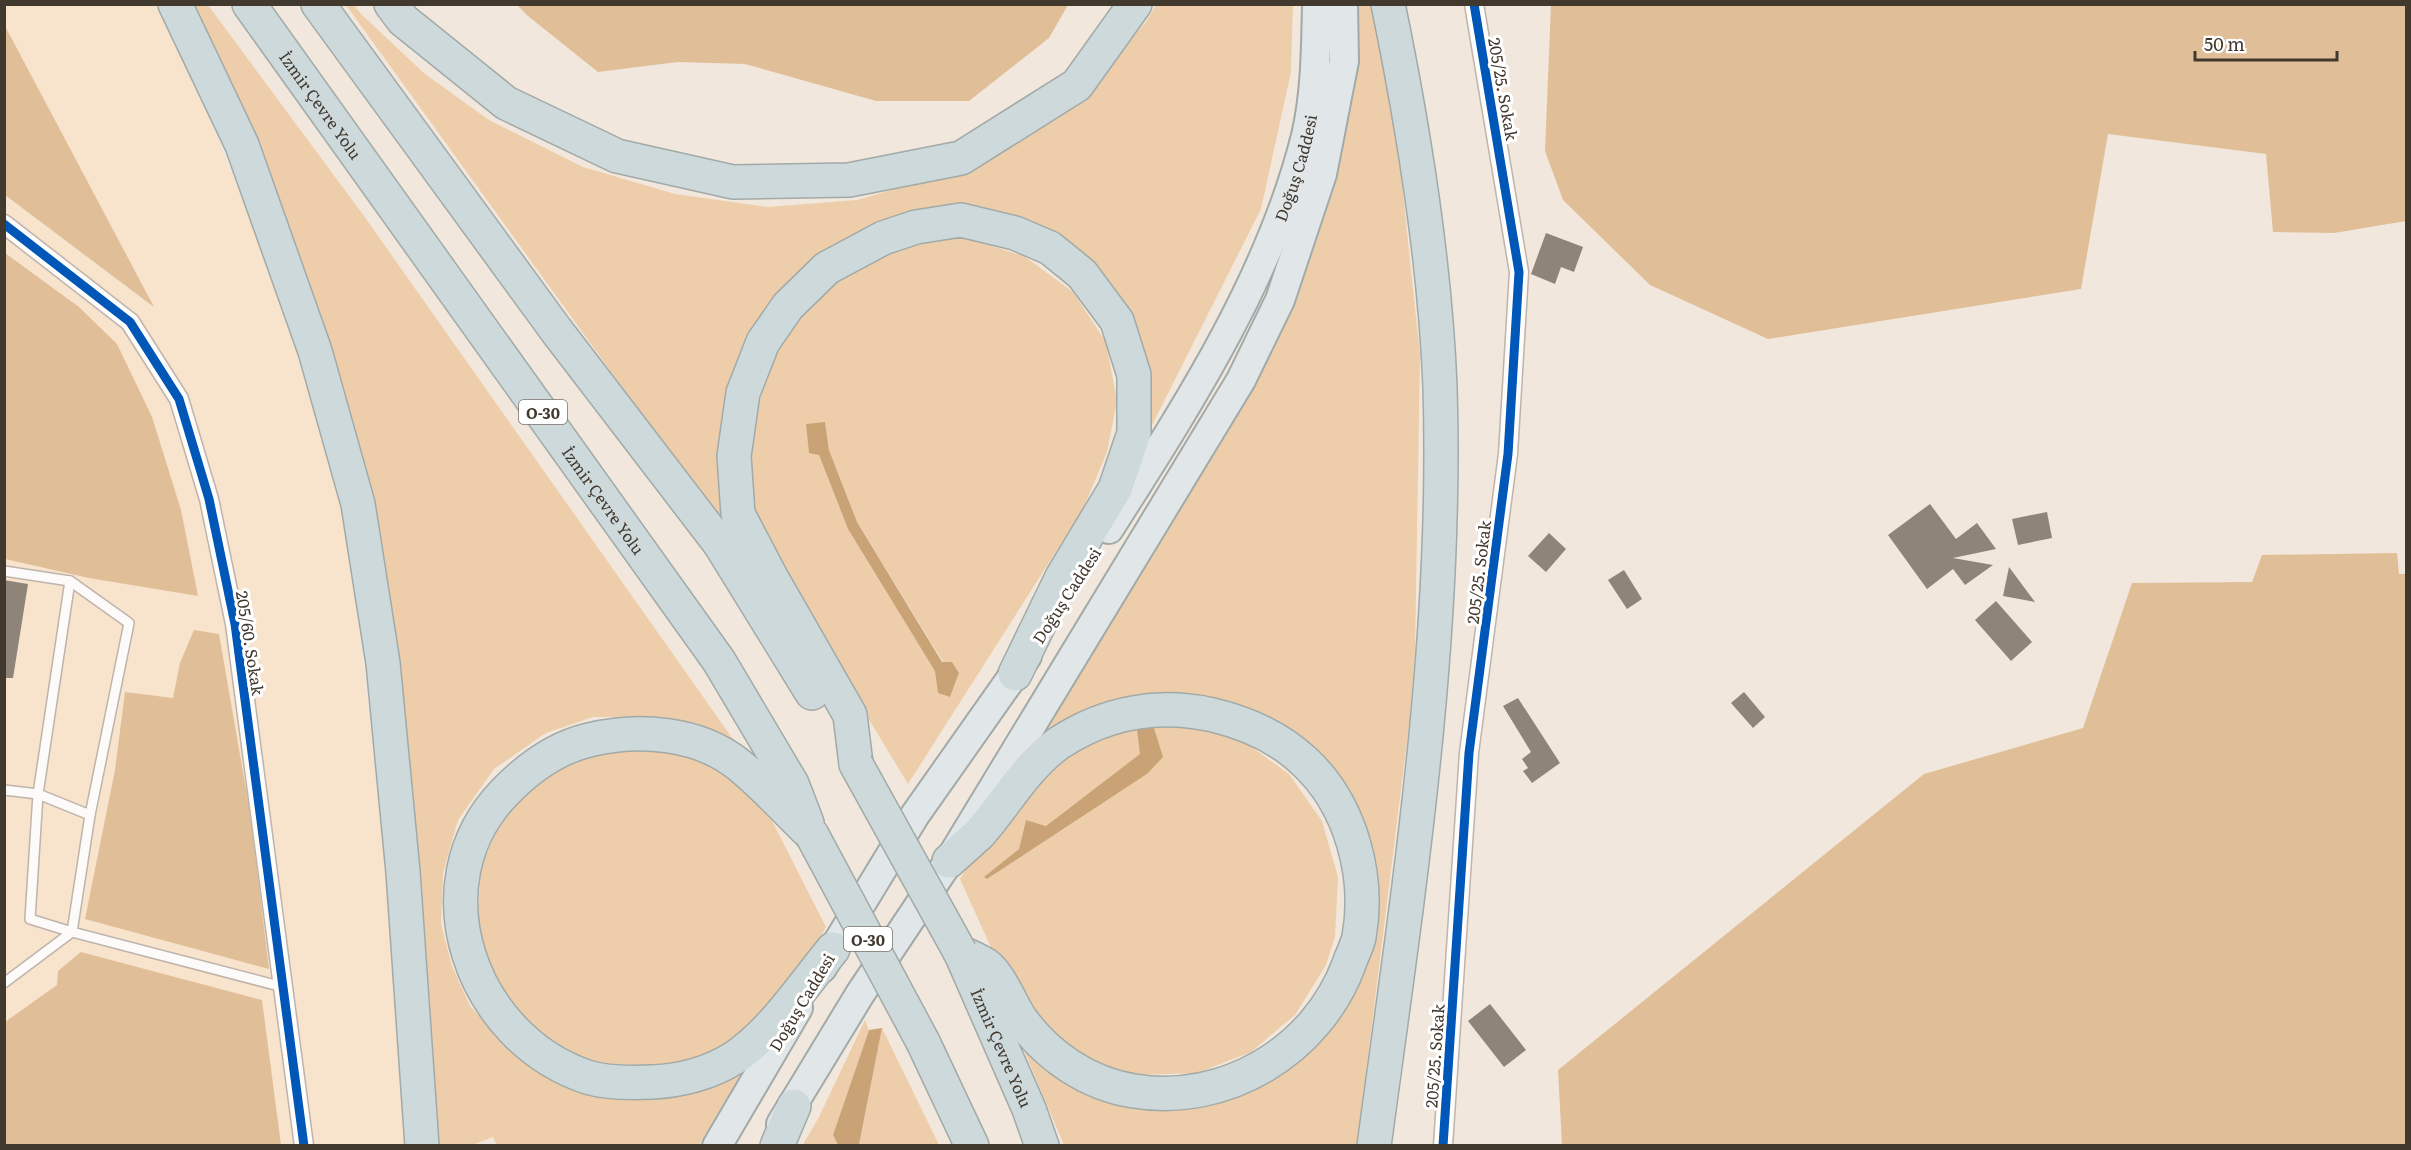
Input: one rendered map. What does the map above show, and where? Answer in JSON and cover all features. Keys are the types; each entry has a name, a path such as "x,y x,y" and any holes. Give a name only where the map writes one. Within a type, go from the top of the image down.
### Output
{"highway":[{"path":"175,4 242,145 315,351 358,504 384,675 404,872 422,1146"},
{"name":"İzmir Çevre Yolu","path":"249,4 719,661 792,784 812,836"},
{"path":"318,4 549,320 720,544 856,764"},
{"path":"391,4 403,20 506,102 617,156 733,182 849,180 961,158 1077,86 1135,4"},
{"path":"1374,1146 1432,686 1440,515 1440,386 1429,254 1410,111 1388,4"},
{"path":"856,764 850,715 771,578 738,514 734,456 743,393 763,342 788,306 827,268 883,238 916,227 961,220 1015,232 1050,248 1082,274 1117,321 1134,375 1134,433 1115,489 1062,577 1015,674"},
{"path":"949,861 978,834 1033,767 1059,744 1100,723 1146,710 1186,709 1229,719 1263,732 1305,761 1331,793 1352,837 1362,885 1359,938 1348,968 1340,988 1308,1032 1277,1058 1249,1075 1209,1088 1172,1094 1132,1091 1089,1077 1045,1049 1021,1019 988,967 960,952"},
{"path":"812,836 737,763 705,746 675,737 639,732 610,735 581,742 549,755 519,777 493,804 475,835 464,869 461,898 463,938 473,971 490,1003 517,1034 549,1058 587,1077 630,1083 669,1081 707,1071 734,1057 766,1030 833,949"},
{"name":"İzmir Çevre Yolu","path":"856,764 960,952 1029,1109 1042,1146"},
{"name":"O-30","path":"812,836 924,1042 972,1146"},
{"path":"924,1042 957,1146"},
{"path":"777,1146 794,1106"}],"main road":[{"name":"Doğuş Caddesi","path":"717,1146 915,815 1015,674 1194,393 1251,286 1282,207 1306,135 1316,59 1317,4"},
{"name":"Doğuş Caddesi","path":"766,1146 794,1106 860,994 949,861 1241,380 1280,300 1322,174 1344,61 1343,4"}],"street":[{"name":"205/25. Sokak","path":"1443,1146 1469,753 1508,454 1519,272 1474,4"},
{"name":"205/60. Sokak","path":"4,224 130,321 180,399 209,499 235,624 304,1146"}],"lane":[{"path":"4,571 70,581 129,623 90,815 72,932 4,983"},
{"path":"70,581 38,794 30,919 283,987"},
{"path":"4,790 38,794 90,815"}],"shaded area":[{"path":"1551,4 2406,5 2406,221 2334,233 2273,232 2266,154 2108,134 2081,289 1768,339 1650,285 1563,200 1545,151"},
{"path":"5,5 156,5 206,112 255,229 333,465 349,553 381,816 405,1145 5,1146"},
{"path":"187,5 208,5 364,216 735,742 709,730 664,717 593,717 546,733 494,769 458,820 443,873 441,924 452,966 470,1006 504,1044 549,1076 749,1060 699,1145 497,1146 493,1137 476,1145 432,1145 396,639 325,330 287,231"},
{"path":"346,5 354,5 425,74 489,120 583,167 675,194 768,207 857,200 944,175 1085,91 1146,22 1156,5 1293,5 1291,72 1261,209 1139,451 1139,366 1053,238 875,226 750,334 726,392 719,470 739,549"},
{"path":"517,5 1068,5 1049,38 969,101 876,101 745,64 678,62 598,72"},
{"path":"1353,5 1371,5 1398,147 1420,355 1415,651 1410,717 1357,1145 1064,1145 1025,1053 1033,1052 1082,1087 1252,1082 1362,942 1330,784 1202,701 1039,744 1144,565 1285,315"},
{"path":"5,26 154,307 5,195"},
{"path":"966,238 1024,256 1073,292 1106,342 1117,401 1107,452 1083,509 908,784 759,538 744,456 758,411 771,351 802,299 906,239","holes":["825,422 829,450 857,522 943,662 952,662 959,673 950,697 938,693 936,671 848,529 819,455"]},
{"path":"5,253 79,307 117,344 152,417 181,510 198,596 89,578 5,559"},
{"path":"825,422 829,450 857,522 942,662 952,662 959,673 950,697 938,693 935,671 848,529 819,455 809,453 806,424"},
{"path":"2397,553 2399,574 2406,574 2406,1145 1562,1145 1558,1070 1924,774 2083,728 2132,583 2252,582 2262,555"},
{"path":"194,630 219,634 251,818 269,969 85,919 115,770 125,692 173,698 180,663"},
{"path":"1186,724 1243,741 1289,774 1322,821 1338,877 1335,937 1326,965 1295,1015 1251,1052 1197,1073 1138,1075 1112,1069 1083,1057 1057,1042 1003,974 960,879 978,849 1050,764 1127,726","holes":["1141,754 1147,774 987,879 985,877 1019,849 1026,820 1046,826"]},
{"path":"1154,728 1163,757 1147,774 987,879 984,877 1019,849 1026,820 1046,826 1140,754 1137,729"},
{"path":"634,741 733,770 766,809 826,927 804,964 771,1005 731,1043 680,1066 625,1070 571,1055 525,1023 493,977 477,924 481,868 502,817 537,778 582,751"},
{"path":"81,952 262,1000 281,1145 5,1145 5,1022 57,985 58,971"},
{"path":"865,1020 869,1030 833,1135 838,1145 802,1146 818,1119"},
{"path":"882,1028 939,1145 859,1146"},
{"path":"882,1028 859,1145 838,1145 833,1135 869,1030"}],"building":[{"path":"1546,233 1583,247 1574,272 1561,267 1555,284 1531,274"},
{"path":"1930,504 1956,539 1977,523 1996,549 1953,558 1993,565 1965,585 1953,569 1927,589 1888,535"},
{"path":"2047,512 2052,538 2018,545 2012,519"},
{"path":"1549,533 1566,549 1546,572 1528,556"},
{"path":"2009,567 2035,602 2003,596"},
{"path":"1624,570 1642,599 1627,609 1608,580"},
{"path":"4,580 28,584 13,678 4,678"},
{"path":"1996,601 2032,642 2011,661 1975,620"},
{"path":"1744,692 1765,717 1753,728 1731,703"},
{"path":"1518,698 1560,763 1532,783 1523,771 1528,768 1522,759 1531,752 1503,706"},
{"path":"1490,1004 1526,1050 1504,1067 1468,1021"}],"cycle path":[{"path":"1443,1146 1469,753 1508,454 1519,272 1474,4"},
{"path":"4,224 130,322 179,399 209,499 235,624 304,1146"}]}
